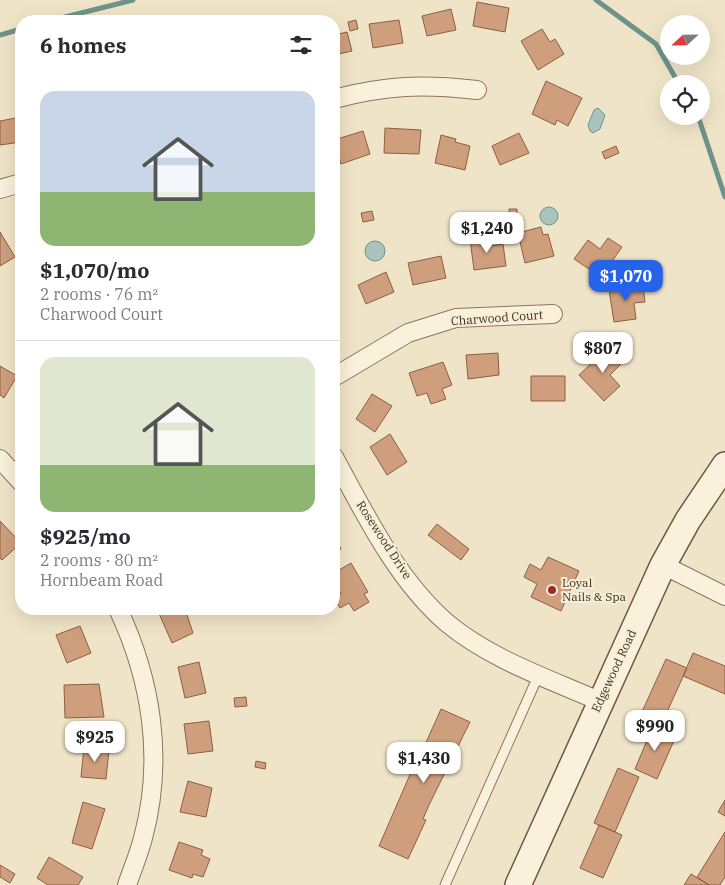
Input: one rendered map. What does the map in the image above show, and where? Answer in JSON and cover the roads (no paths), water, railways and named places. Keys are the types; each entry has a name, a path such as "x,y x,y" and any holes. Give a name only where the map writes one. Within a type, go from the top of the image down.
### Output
{"main road":[{"name":"Edgewood Road","path":"518,885 599,701 663,565 688,520 725,465"}],"street":[{"path":"340,97 368,90 407,85 477,90"},
{"path":"0,189 15,185"},
{"name":"Charwood Court","path":"340,373 408,333 456,318 553,314"},
{"path":"0,459 15,475"},
{"name":"Rosewood Drive","path":"340,467 390,554 419,593 447,623 482,646 599,701"},
{"path":"663,565 725,596"},
{"path":"121,615 129,632 146,688 153,721 153,778 143,838 127,885"}],"lane":[{"path":"445,885 539,674"}],"water":[{"path":"598,108 605,115 600,129 593,133 588,125 594,110"},
{"path":"545,207 553,207 558,212 556,223 545,225 540,220 540,212"},
{"path":"375,241 382,244 385,251 382,258 375,261 368,258 365,251 368,244"}],"waterway":[{"path":"73,15 133,0"},
{"path":"596,0 656,44 674,75"},
{"path":"0,35 15,31"},
{"path":"701,125 725,197"}],"place":[{"name":"Loyal Nails & Spa","path":"552,590"}]}
